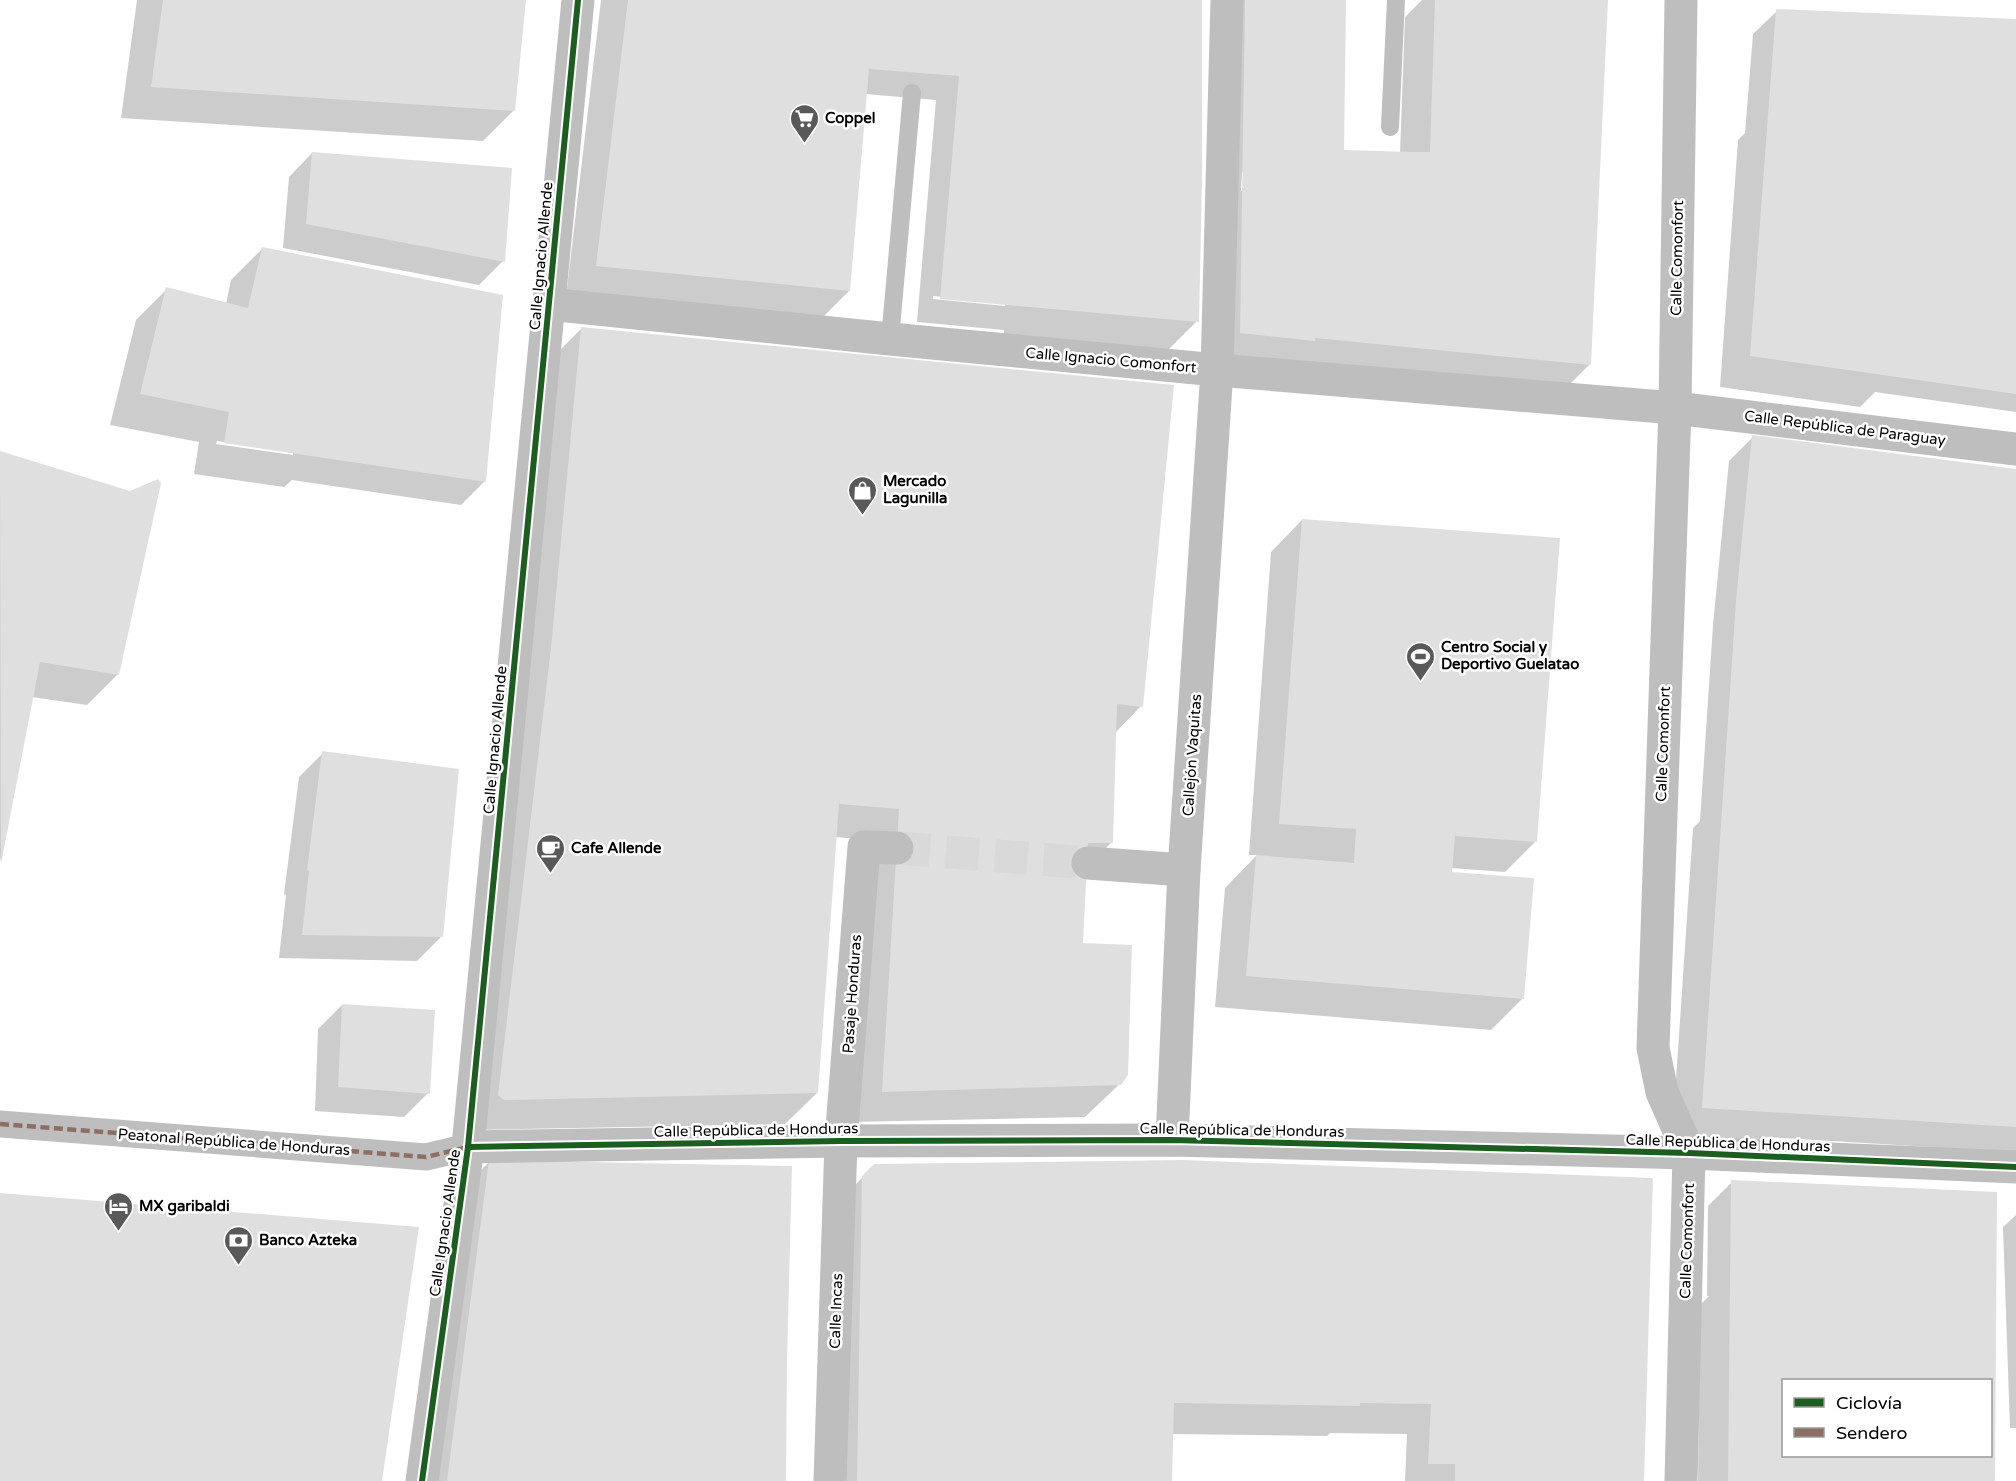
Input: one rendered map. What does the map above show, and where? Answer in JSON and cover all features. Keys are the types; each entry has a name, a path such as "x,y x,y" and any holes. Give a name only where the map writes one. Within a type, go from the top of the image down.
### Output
{"street":[{"name":"Calle Ignacio Allende","path":"422,1481 468,1147 578,0"},
{"name":"Callejón Vaquitas","path":"1172,1140 1184,870 1217,370 1227,0"},
{"name":"Calle Comonfort","path":"1681,0 1675,408 1653,1048 1662,1092 1689,1153 1681,1481"},
{"name":"Calle Ignacio Comonfort","path":"548,304 1217,370 1675,408"},
{"name":"Calle República de Paraguay","path":"1675,408 2016,448"},
{"name":"Pasaje Honduras","path":"841,1141 864,847 897,848"},
{"path":"1088,863 1184,870"},
{"name":"Peatonal República de Honduras","path":"0,1124 426,1157 468,1147"},
{"name":"Calle República de Honduras","path":"468,1147 841,1141 1172,1140 1689,1153 2016,1167"},
{"name":"Calle Incas","path":"830,1481 841,1141"}],"lane":[{"path":"1390,127 1396,0"},
{"path":"890,339 912,93"}],"building":[{"path":"163,0 526,0 515,111 151,87"},
{"path":"628,0 1202,0 1199,322 940,299 959,76 869,69 850,291 596,266"},
{"path":"1245,0 1346,0 1344,150 1430,152 1435,0 1608,0 1591,365 1315,338 1315,341 1240,333"},
{"path":"1776,9 2016,19 2016,394 1750,356"},
{"path":"312,152 512,168 505,262 306,224"},
{"path":"262,247 503,295 486,482 224,443 229,412 140,394 166,287 248,308"},
{"path":"581,327 1174,385 1143,707 1117,704 1113,843 1088,843 1083,943 1132,945 1128,1075 1121,1085 882,1092 899,809 839,804 818,1093 504,1100 498,1095 551,648"},
{"path":"1752,435 2016,469 2016,1127 1702,1108 1736,601"},
{"path":"0,451 130,491 158,479 161,483 119,675 40,662 1,864"},
{"name":"Centro Social y Deportivo Guelatao","path":"1302,519 1560,538 1537,842 1455,836 1452,872 1534,878 1524,999 1246,976 1256,855 1354,863 1356,829 1279,824"},
{"path":"322,751 459,769 443,937 302,935 309,871 307,870"},
{"path":"342,1004 435,1010 430,1094 338,1087"},
{"path":"489,1160 792,1166 786,1481 447,1481"},
{"path":"1183,1160 1653,1178 1644,1481 1455,1481 1455,1464 1428,1464 1431,1404 1360,1403 1360,1406 1174,1403 1172,1481 857,1481 862,1176 874,1164"},
{"path":"1731,1180 1997,1192 1995,1481 1728,1481"},
{"path":"0,1193 419,1227 382,1481 0,1481"}],"tunnel":[{"path":"897,848 1088,863"}],"marked path":[{"path":"0,1124 426,1157 468,1147"}],"cycle path":[{"path":"422,1481 468,1147 578,0"},
{"path":"468,1147 841,1141 1172,1140 1689,1153 2016,1167"}],"place":[{"name":"Coppel","path":"804,144"},
{"name":"Mercado Lagunilla","path":"862,516"},
{"name":"Centro Social y Deportivo Guelatao","path":"1420,682"},
{"name":"Cafe Allende","path":"550,874"},
{"name":"MX garibaldi","path":"118,1232"},
{"name":"Banco Azteka","path":"238,1266"}]}
